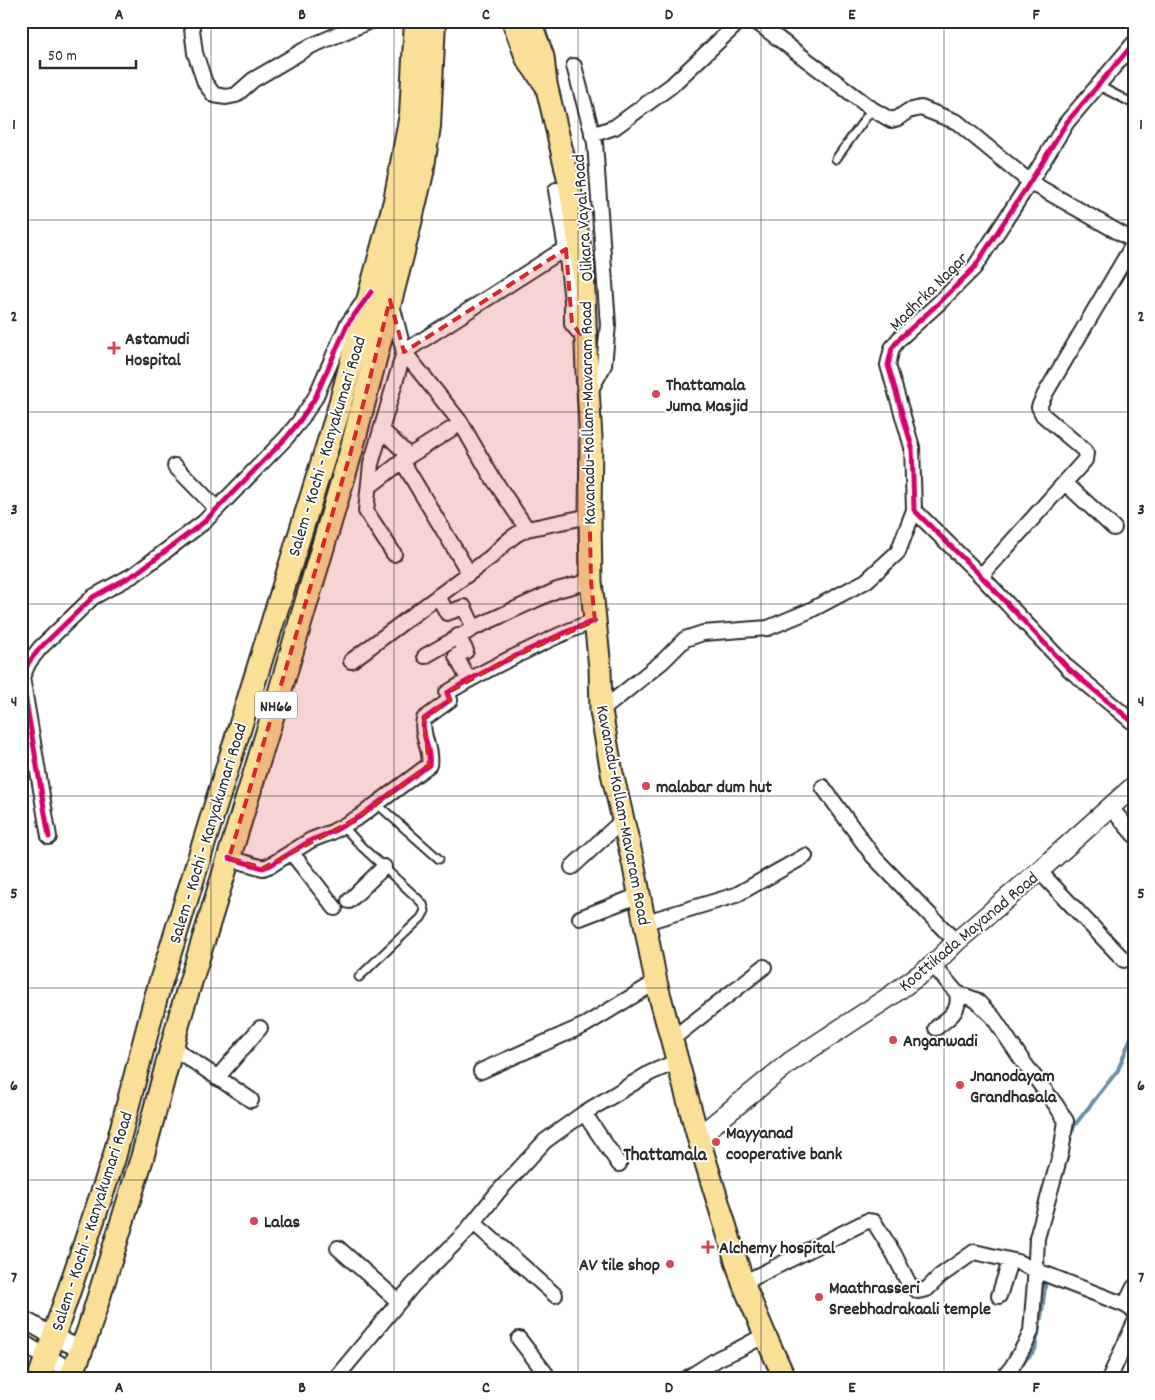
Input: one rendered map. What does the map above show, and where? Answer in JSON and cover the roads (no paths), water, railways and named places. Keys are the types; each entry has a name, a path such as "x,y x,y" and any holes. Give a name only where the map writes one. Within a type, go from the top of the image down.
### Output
{"highway":[{"name":"Salem - Kochi - Kanyakumari Road","path":"72,1375 88,1332 142,1158 172,1047 350,455 381,296 395,201 411,114 416,21"},
{"name":"Salem - Kochi - Kanyakumari Road","path":"40,1379 114,1158 156,997 338,412 381,296 422,173 429,126 434,21"}],"main road":[{"name":"Kavanadu-Kollam-Mavaram Road","path":"513,21 527,59 546,84"},
{"name":"Kavanadu-Kollam-Mavaram Road","path":"530,21 543,57 546,84 568,176 583,267 591,438 591,582 600,668 601,711 612,773 646,922 656,982 698,1137 743,1283 786,1379"},
{"name":"Koottikada Mayanad Road","path":"698,1137 790,1062 886,999 933,965 956,942 1039,872 1134,786"}],"street":[{"path":"191,21 195,53 205,84 214,95 226,97 236,95 253,80 311,46 370,21"},
{"path":"592,135 615,127 647,104 671,86 738,23 744,21"},
{"path":"756,21 872,109 891,120 898,118 908,111 921,108 957,122 1030,182 1134,242 1054,377 1039,407 1043,415 1086,453 1085,460 981,576"},
{"name":"Madhrka Nagar","path":"914,510 912,447 888,365 892,348 899,339 942,301 974,268 1067,122 1134,43"},
{"name":"Olikara Vayal Road","path":"574,66 595,142 608,325 604,365 588,396"},
{"path":"556,190 566,249 572,301 572,324 586,340"},
{"path":"394,554 366,511 371,464 404,352 566,249"},
{"path":"49,837 22,677 29,662 40,648 93,596 135,574 204,522 217,509 299,422 315,398 347,325 381,296 404,352 461,423 490,474 527,529"},
{"path":"369,487 406,459 461,423"},
{"path":"382,430 406,459 469,573"},
{"path":"175,466 217,509"},
{"path":"1065,484 1114,528"},
{"path":"601,711 663,661 685,639 703,633 768,628 809,611 866,581 898,552 914,510 981,576 1069,669 1134,723"},
{"path":"351,661 491,557 510,538 527,529 590,516"},
{"path":"425,656 474,628 557,590 591,582"},
{"path":"438,596 447,613 464,607 474,628"},
{"path":"229,858 263,868 312,840 343,826 378,804 429,765 429,749 422,728 424,719 450,700 447,693 468,679 577,627 596,621"},
{"path":"458,636 466,652 456,656 468,679"},
{"path":"823,787 873,856 956,942"},
{"path":"1110,807 1134,835"},
{"path":"572,867 624,819"},
{"path":"291,852 335,908"},
{"path":"646,922 736,895 805,856"},
{"path":"349,901 384,867"},
{"path":"1039,872 1124,960"},
{"path":"580,918 640,895"},
{"path":"933,965 957,993 959,1002 955,1011 936,1028"},
{"path":"672,1039 764,967"},
{"path":"481,1071 584,1025 656,982"},
{"path":"957,993 976,1000 993,1017 1066,1122 1061,1152 1037,1238 1031,1331 1012,1367 1002,1379"},
{"path":"217,1078 260,1028"},
{"path":"172,1047 251,1100"},
{"path":"335,1379 413,1285 474,1223 498,1192 545,1141 584,1113 650,1072 678,1061"},
{"path":"584,1113 619,1164"},
{"path":"743,1283 867,1221 874,1222 894,1254 909,1284 918,1291 927,1289 940,1276 974,1252 1026,1264 1036,1270 1129,1308 1134,1288"},
{"path":"474,1223 556,1295"},
{"path":"338,1248 399,1302"},
{"path":"999,1296 1010,1260"},
{"path":"21,1318 54,1337 81,1349"},
{"path":"1110,1379 1134,1324"},
{"path":"686,1379 719,1358 765,1335"},
{"path":"518,1339 550,1379"},
{"path":"21,1342 72,1375"}],"lane":[{"path":"1097,85 1134,104"},
{"path":"836,159 872,109"},
{"path":"378,804 439,859"},
{"path":"343,826 362,847 423,904 425,911 421,918 359,977"}],"waterway":[{"path":"1069,1142 1074,1126 1118,1070 1134,1030"},
{"path":"1043,1255 1044,1270"},
{"path":"1019,1367 1035,1350 1046,1279"}],"place":[{"name":"Astamudi Hospital","path":"114,348"},
{"name":"Thattamala Juma Masjid","path":"656,394"},
{"name":"malabar dum hut","path":"646,786"},
{"name":"Anganwadi","path":"893,1040"},
{"name":"Jnanodayam Grandhasala","path":"960,1085"},
{"name":"Mayyanad cooperative bank","path":"716,1142"},
{"name":"Lalas","path":"254,1221"},
{"name":"Alchemy hospital","path":"708,1247"},
{"name":"AV tile shop","path":"670,1264"},
{"name":"Maathrasseri Sreebhadrakaali temple","path":"819,1297"}],"district":[{"name":"Thattamala","path":"665,1153"}]}
